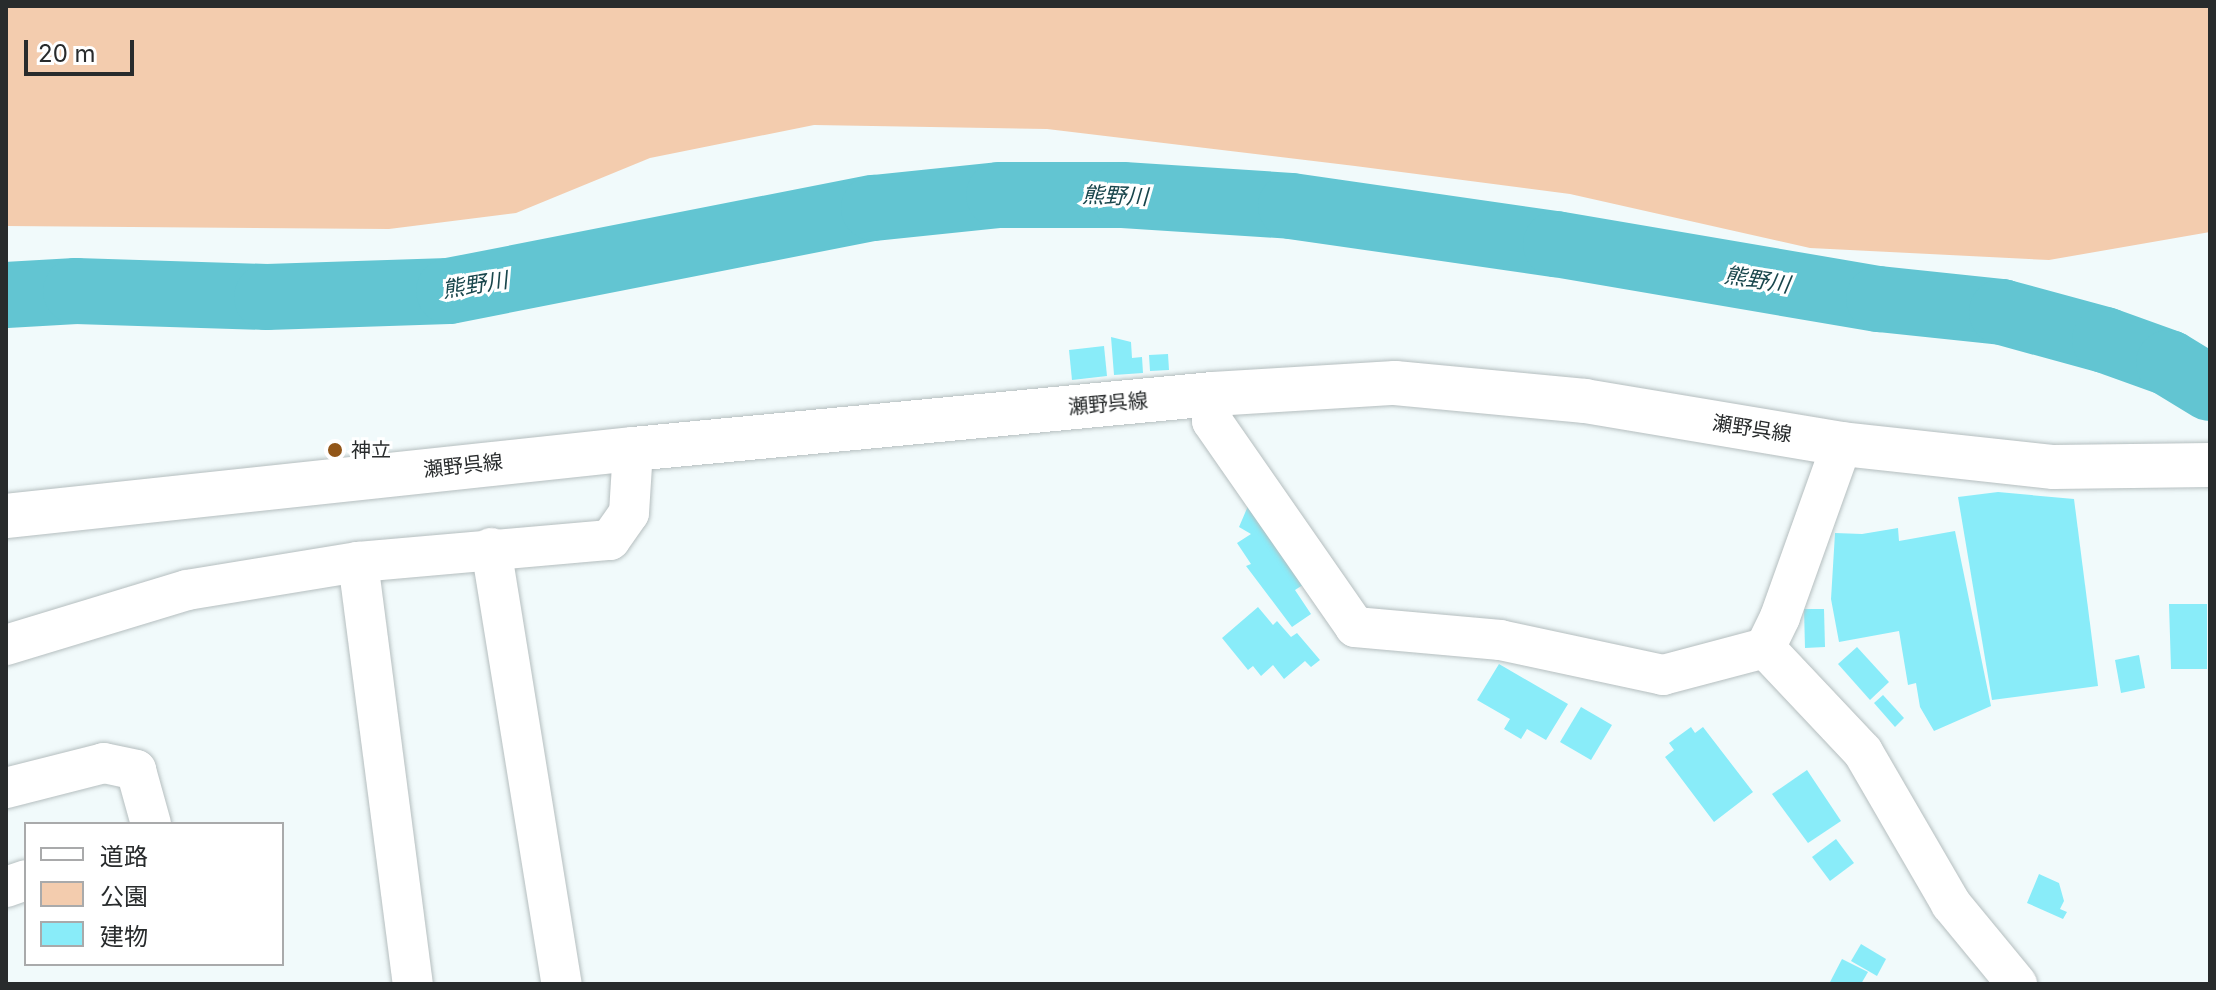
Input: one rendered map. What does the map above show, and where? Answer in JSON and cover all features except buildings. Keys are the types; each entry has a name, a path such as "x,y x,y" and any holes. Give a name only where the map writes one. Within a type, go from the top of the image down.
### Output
{"main road":[{"name":"瀬野呉線","path":"6,516 633,449 1213,394 1395,383 1585,401 1842,444 2054,467 2210,465"}],"street":[{"path":"1213,394 1212,421 1355,627 1500,640 1663,675 1765,648 1780,617 1842,444"},
{"path":"6,645 187,590 358,562 610,540 629,513 633,449"},
{"path":"491,548 562,984"},
{"path":"358,562 413,984"},
{"path":"1765,648 1863,752 1951,904 2017,984"},
{"path":"6,788 104,763 136,770 150,822"}],"green space":[{"path":"6,6 2210,6 2210,232 2049,260 1810,248 1570,194 1355,166 1047,129 814,125 650,158 516,213 389,229 6,226"}],"waterway":[{"name":"熊野川","path":"6,295 76,291 267,297 449,291 874,208 999,195 1123,195 1291,206 1556,244 1879,299 2002,312 2105,340 2169,363 2210,388"}],"place":[{"name":"神立","path":"335,450"}]}
